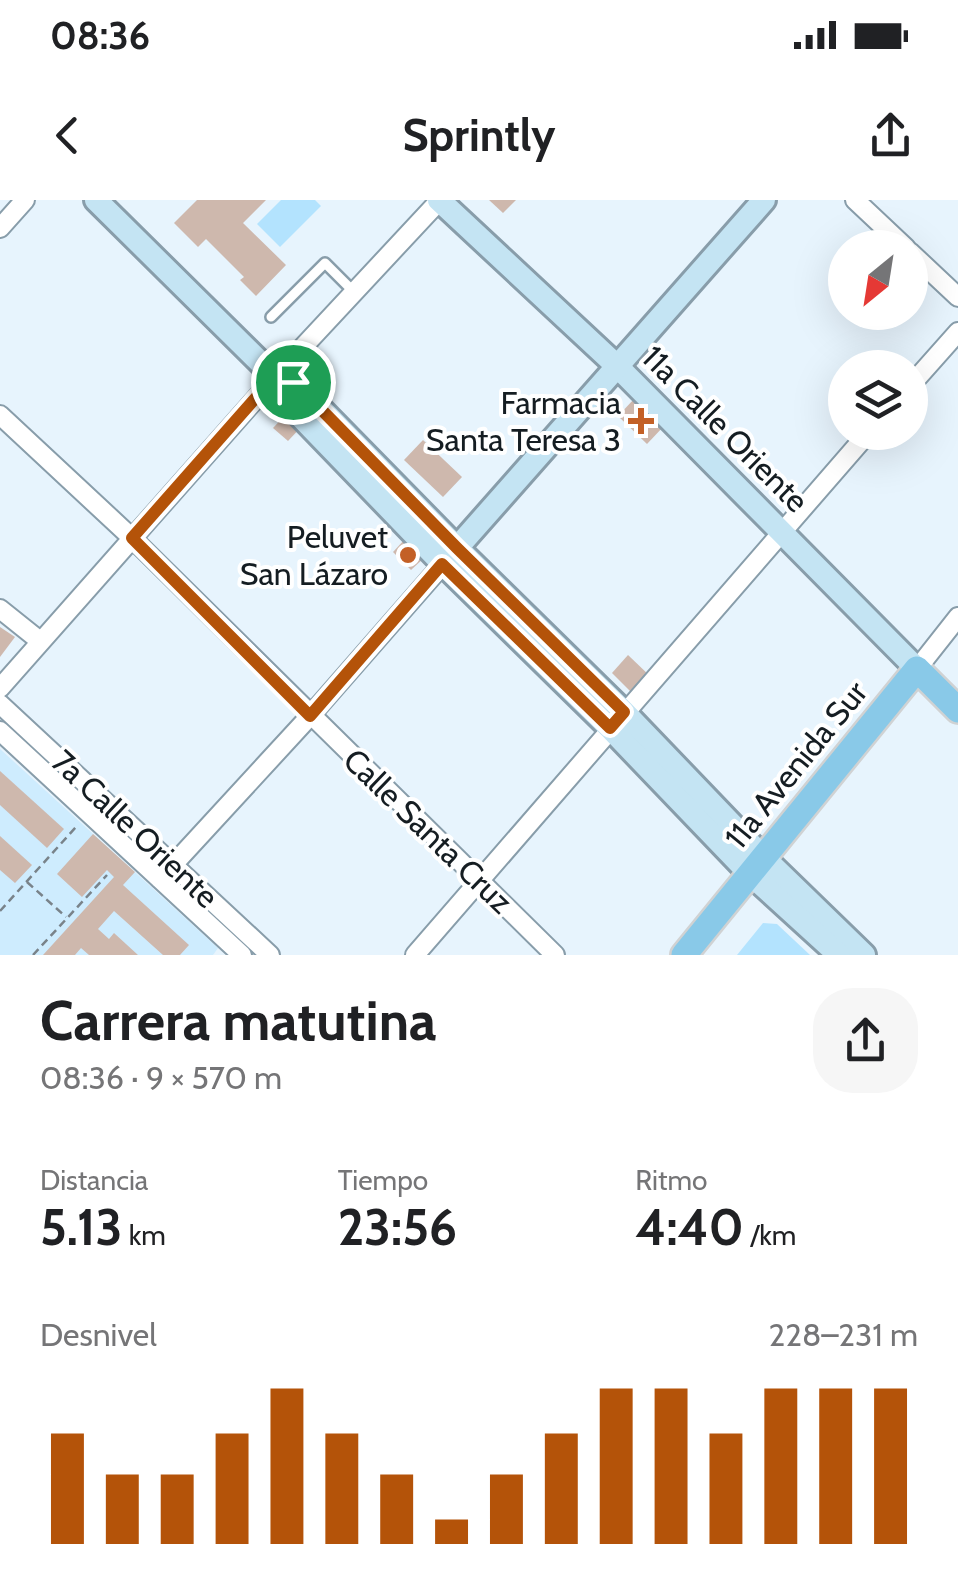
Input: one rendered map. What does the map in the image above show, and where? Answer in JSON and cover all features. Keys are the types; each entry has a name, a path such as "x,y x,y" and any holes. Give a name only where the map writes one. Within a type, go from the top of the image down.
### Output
{"main road":[{"name":"11a Calle Oriente","path":"917,669 958,710"},
{"name":"11a Avenida Sur","path":"684,955 917,669"}],"street":[{"path":"0,228 25,200"},
{"path":"96,200 275,376 293,382 310,398 450,556 617,720 838,955"},
{"path":"0,688 275,376 439,200"},
{"name":"11a Calle Oriente","path":"439,200 618,366 917,669"},
{"path":"166,872 310,716 764,200"},
{"path":"855,200 887,230"},
{"path":"928,268 958,296"},
{"path":"928,366 958,332"},
{"name":"Calle Santa Cruz","path":"0,416 132,538 555,955"},
{"path":"414,955 854,450"},
{"path":"0,609 40,641"},
{"name":"11a Avenida Sur","path":"917,669 958,617"},
{"name":"7a Calle Oriente","path":"0,704 242,955"},
{"name":"7a Calle Oriente","path":"0,731 270,955"},
{"path":"756,865 864,955"}],"lane":[{"path":"272,316 325,263 353,291"}],"path":[{"path":"0,910 80,822"},
{"path":"33,955 107,875"},
{"path":"26,882 67,918"}],"shaded area":[{"path":"281,200 315,200 321,206 280,247 257,224"},
{"path":"0,749 218,948 213,955 0,955"},
{"path":"763,923 777,924 810,955 737,955"}],"building":[{"path":"197,200 266,200 243,223 286,265 256,296 240,280 244,277 206,239 198,247 174,223"},
{"path":"489,200 516,200 503,213"},
{"name":"Farmacia Santa Teresa 3","path":"635,398 664,426 647,444 618,416"},
{"path":"289,411 303,425 288,441 273,428"},
{"path":"423,440 462,477 443,497 404,460"},
{"name":"Peluvet San Lázaro","path":"405,539 424,558 411,570 393,552"},
{"path":"0,627 15,637 0,657"},
{"path":"628,655 651,677 634,695 612,673"},
{"path":"0,771 64,829 47,848 0,805"},
{"path":"93,834 135,872 123,885 189,945 180,955 163,955 114,911 98,929 109,939 114,933 138,955 89,955 81,948 75,955 43,955 114,877 107,870 82,897 57,874"},
{"path":"0,836 32,865 15,883 0,870"}],"place":[{"name":"Farmacia Santa Teresa 3","path":"641,421"},
{"name":"Peluvet San Lázaro","path":"408,555"}],"route":[{"path":"275,376 293,382 624,712 610,728 442,564 310,716 132,538 275,376"}]}
